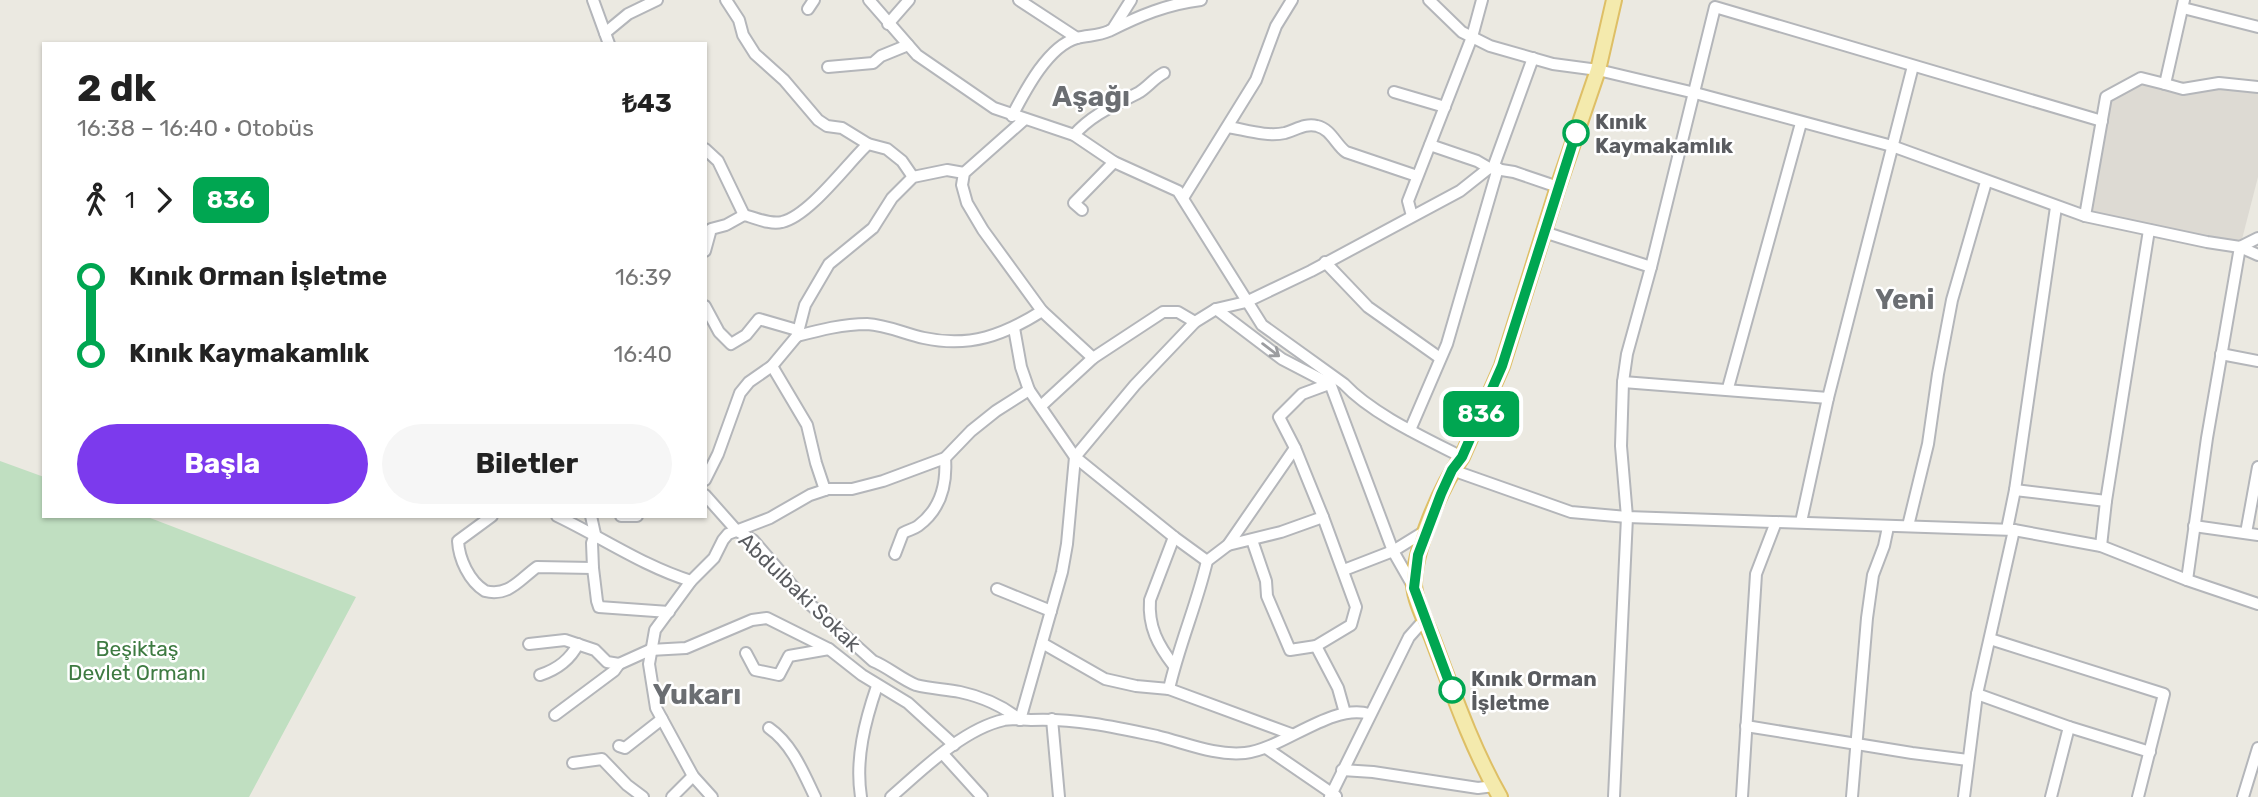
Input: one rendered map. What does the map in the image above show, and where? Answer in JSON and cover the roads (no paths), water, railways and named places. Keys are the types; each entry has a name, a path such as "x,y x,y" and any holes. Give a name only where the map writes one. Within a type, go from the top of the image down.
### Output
{"main road":[{"path":"1497,791 1424,619 1414,588 1418,555 1452,470 1462,457 1502,366 1598,70 1614,0"}],"street":[{"path":"593,0 607,38 628,14 657,0"},
{"path":"726,0 755,54 785,80 818,120 827,126 842,128 868,144 887,149 902,162 913,177"},
{"path":"869,0 917,55 994,108 1074,135 1114,162 1178,191 1262,325 1352,393 1410,430 1462,457"},
{"path":"888,24 909,0"},
{"path":"1019,0 1077,38"},
{"path":"1114,28 1131,0"},
{"path":"1012,116 1029,83 1054,54 1077,38 1093,37 1144,13 1177,3 1201,0"},
{"path":"1183,198 1256,80 1276,26 1292,0"},
{"path":"1429,0 1462,32 1490,46 1553,64 1598,70 1695,93 1892,146 2056,208 2149,230 2240,247 2258,254"},
{"path":"1412,216 1408,201 1472,37 1482,0"},
{"path":"2165,84 2183,4 2258,27"},
{"path":"1614,797 1627,517 1621,446 1623,382 1627,354 1715,7 2102,121"},
{"path":"828,67 873,63 881,56 908,45"},
{"path":"1410,430 1440,358 1473,261 1493,168 1533,58"},
{"path":"1801,523 1828,398 1913,65"},
{"path":"1074,135 1097,115 1141,92 1151,80 1164,73"},
{"path":"2085,216 2106,97 2141,78 2183,89 2219,83 2258,87"},
{"path":"1394,92 1445,107"},
{"path":"1025,119 964,173 962,185 967,203 983,230 1042,311 1093,358"},
{"path":"1728,388 1801,123"},
{"path":"1228,127 1268,134 1285,133 1300,126 1318,126 1330,134 1346,152 1417,176"},
{"path":"708,226 726,225 744,215 770,223 783,222 818,198 868,144"},
{"path":"1430,145 1493,168 1558,187"},
{"path":"707,151 718,161 744,215"},
{"path":"1082,210 1074,203 1114,162"},
{"path":"1020,720 1067,544 1074,457 1135,385 1195,322 1216,309 1246,302 1325,262 1460,191 1493,168"},
{"path":"707,476 740,393 749,382 772,366 797,333 805,305 829,264 873,228 892,198 913,177 947,170 964,173"},
{"path":"1908,526 1928,444 1952,300 1986,182"},
{"path":"1964,797 1978,694 2010,529 2056,208"},
{"path":"2101,546 2149,230"},
{"path":"1544,232 1651,267"},
{"path":"2240,247 2258,238"},
{"path":"2187,580 2240,247"},
{"path":"1325,262 1368,307 1440,358"},
{"path":"1216,309 1282,359 1352,393"},
{"path":"707,310 719,332 731,344 746,335 759,319 797,333 868,324 925,338 979,340 1014,328 1042,311"},
{"path":"1041,406 1093,358 1163,312 1178,312 1195,322"},
{"path":"1014,328 1021,368 1029,390 1074,457 1207,561"},
{"path":"2221,354 2258,361"},
{"path":"772,366 807,425 825,490"},
{"path":"1326,372 1393,551 1414,588"},
{"path":"1623,382 1728,388 1828,398"},
{"path":"1252,540 1266,581 1267,596 1290,650 1316,646 1351,625 1356,607 1344,570 1295,448 1279,416 1302,394 1329,384"},
{"path":"712,797 693,776 656,708 650,675 650,650 655,630 691,581 714,558 728,534 770,518 810,495 883,481 945,458 971,431 1029,390"},
{"path":"1169,689 1207,561 1228,545 1295,448"},
{"path":"895,554 903,533 916,528 928,517 941,496 944,488 945,458"},
{"path":"2194,526 2252,534 2258,467"},
{"path":"1452,470 1571,512 1627,517 2010,529 2101,546 2258,604"},
{"path":"2015,490 2106,501"},
{"name":"Abdulbaki Sokak","path":"707,497 737,531 753,541 803,598 873,661 912,683 959,691 995,702 1020,720"},
{"path":"1228,545 1322,517"},
{"path":"489,518 458,541 470,576 485,591 508,590 537,567 593,568"},
{"path":"561,518 595,534 649,566 691,581"},
{"path":"591,518 595,534 592,544 593,568 599,607 669,612"},
{"path":"1742,797 1756,574 1776,522"},
{"path":"1852,797 1867,618 1873,575 1888,527"},
{"path":"1344,570 1393,551 1427,530"},
{"path":"1174,537 1150,600 1151,627 1174,666"},
{"path":"997,589 1051,611"},
{"path":"555,715 614,671 619,664 650,650 686,648 752,620 767,618 830,649 862,676 908,703 954,744"},
{"path":"1266,748 1333,796 1342,770 1369,714 1409,637 1424,619"},
{"path":"529,644 559,639 595,650 607,662 619,664"},
{"path":"1990,639 2164,694 2138,797"},
{"path":"1042,643 1105,680 1169,689 1291,734"},
{"path":"540,675 557,668 571,656 578,644"},
{"path":"1316,646 1338,688 1345,713"},
{"path":"746,653 755,670 779,675 789,656 830,649"},
{"path":"862,676 873,661"},
{"path":"861,797 859,771 862,740 877,686"},
{"path":"1978,694 2069,727 2150,752"},
{"path":"891,797 954,744 1006,719 1091,722 1231,754 1266,748 1291,734 1345,713 1358,711 1369,714"},
{"path":"619,746 625,748 662,719"},
{"path":"1052,719 1059,797"},
{"path":"1745,726 1968,760"},
{"path":"2051,797 2069,727"},
{"path":"769,728 781,738 796,758 816,797"},
{"path":"2243,797 2258,748"},
{"path":"943,754 982,797"},
{"path":"573,763 602,759 643,797"},
{"path":"1342,770 1373,772 1497,791"},
{"path":"672,797 693,776"}],"place":[{"name":"Kınık Kaymakamlık","path":"1576,133"},
{"name":"Kınık Orman İşletme","path":"1452,690"}],"district":[{"name":"Aşağı","path":"1091,96"},
{"name":"Yeni","path":"1905,299"},
{"name":"Yukarı","path":"697,694"}],"park label":[{"name":"Beşiktaş Devlet Ormanı","path":"137,660"}]}
